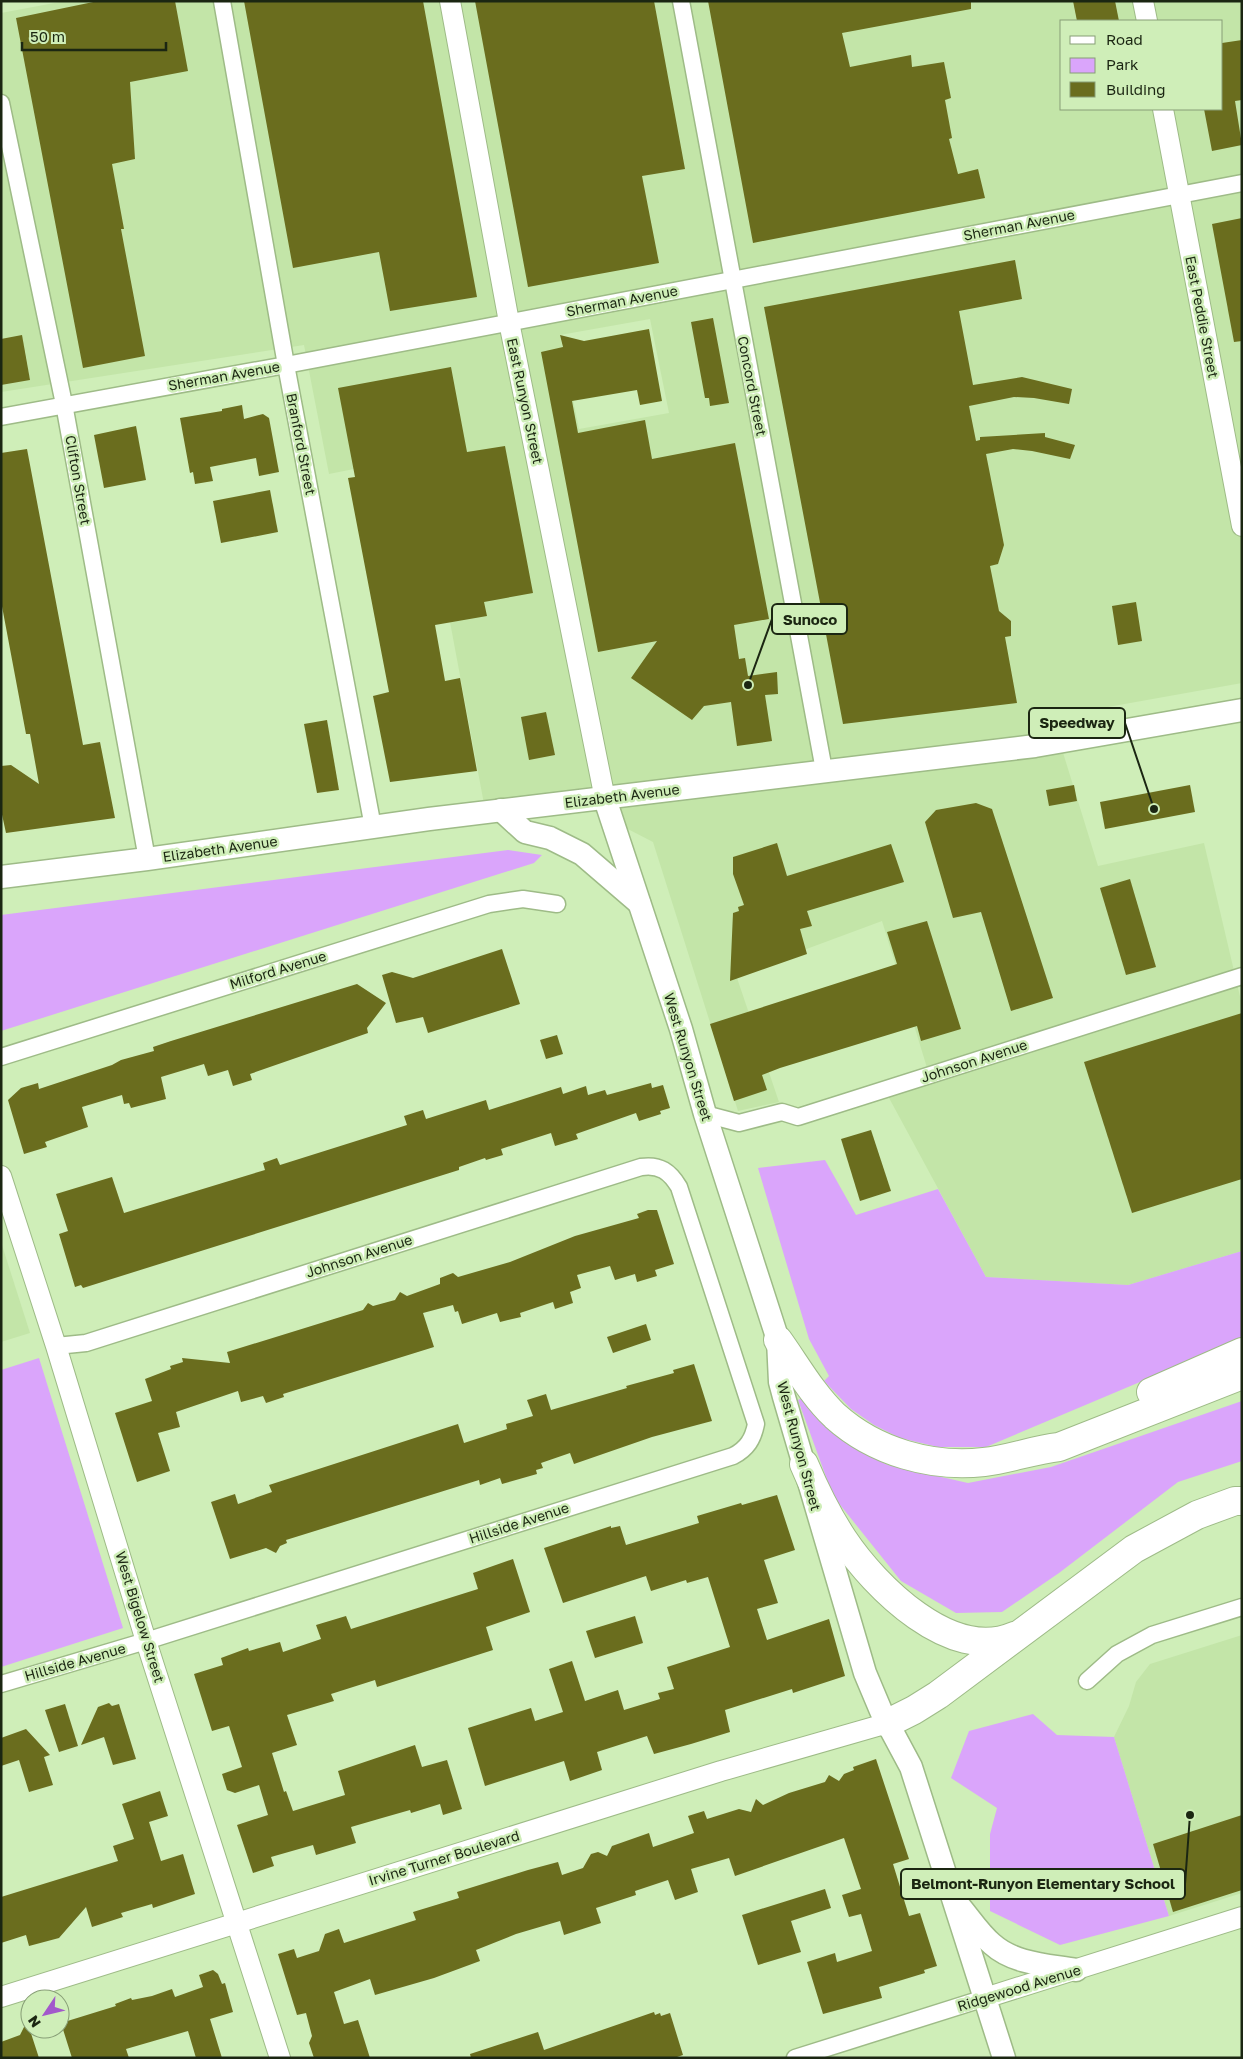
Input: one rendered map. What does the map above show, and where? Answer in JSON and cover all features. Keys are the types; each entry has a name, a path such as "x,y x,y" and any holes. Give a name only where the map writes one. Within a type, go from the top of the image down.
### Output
{"highway":[{"path":"778,1340 811,1386 835,1415 863,1436 896,1452 929,1461 967,1463 1002,1460 1036,1449 1059,1447 1242,1375"},
{"path":"1036,1449 1054,1436 1242,1352"},
{"path":"804,1464 826,1512 844,1541 866,1567 904,1605 937,1628 961,1639 1000,1641 1018,1635"},
{"path":"888,1723 926,1703 1134,1549 1197,1515 1240,1499"}],"main road":[{"name":"Elizabeth Avenue","path":"1,877 147,859 501,810 1036,746 1242,710"},
{"name":"West Runyon Street","path":"605,799 681,1029 705,1114 778,1340 780,1382 866,1673 888,1723 911,1767 1004,2058"},
{"path":"501,810 525,832 550,838 582,854 640,904"},
{"path":"954,1900 992,1944 1007,1954 1024,1961 1076,1970"}],"street":[{"name":"Branford Street","path":"222,1 286,365 373,827"},
{"name":"East Runyon Street","path":"450,1 509,322 605,799"},
{"name":"Concord Street","path":"681,1 824,770"},
{"path":"1143,1 1147,20"},
{"name":"Clifton Street","path":"1,103 64,404 147,859"},
{"name":"East Peddie Street","path":"1163,110 1242,526"},
{"name":"Sherman Avenue","path":"1,416 286,365 1242,183"},
{"name":"Milford Avenue","path":"1,1057 489,904 523,899 557,904"},
{"name":"Johnson Avenue","path":"705,1114 739,1124 782,1112 798,1117 1242,976"},
{"name":"Johnson Avenue","path":"56,1346 86,1343 642,1167 661,1168"},
{"name":"Hillside Avenue","path":"1,1684 146,1641 733,1456 747,1447 755,1430 754,1416 679,1187 673,1177 661,1168"},
{"name":"West Bigelow Street","path":"1,1176 56,1346 146,1641 280,2058"},
{"path":"1087,1681 1117,1654 1152,1635 1242,1607"},
{"name":"Irvine Turner Boulevard","path":"1,1997 721,1771 888,1723"},
{"name":"Ridgewood Avenue","path":"795,2058 1242,1917"}],"shaded area":[{"path":"65,1 1242,1 1242,683 1052,717 1098,866 1204,843 1242,1005 1242,1251 1128,1285 986,1277 882,1085 928,1071 882,921 736,975 779,1102 738,1111 653,842 585,807 487,820 419,456 329,474 304,345 1,392 1,13","holes":["650,319 669,413 579,429 560,335"]},
{"path":"1,1242 30,1333 1,1342"},
{"path":"1242,1635 1242,1893 1169,1916 1114,1737 1129,1706 1136,1682 1150,1664"}],"green space":[{"path":"508,850 542,855 534,863 1,1031 1,915"},
{"path":"825,1160 856,1215 938,1189 986,1277 1128,1285 1242,1251 1242,1339 986,1447 938,1447 900,1438 874,1425 851,1409 824,1381 829,1376 809,1339 758,1168"},
{"path":"39,1358 123,1628 1,1667 1,1370"},
{"path":"804,1397 820,1419 841,1438 863,1453 888,1465 968,1483 1051,1467 1242,1401 1242,1461 1178,1482 1059,1573 1002,1612 956,1613 901,1581 833,1496 798,1400"},
{"path":"1033,1714 1057,1735 1114,1737 1169,1916 1060,1945 990,1911 990,1834 997,1808 951,1778 969,1731"}],"building":[{"path":"98,1 175,1 188,71 130,82 135,159 112,164 124,229 121,229 145,356 83,368 16,18"},
{"path":"244,1 423,1 477,297 390,311 379,252 293,268"},
{"path":"475,1 654,1 685,169 642,176 659,263 528,287"},
{"path":"708,1 971,1 971,9 842,33 850,67 911,55 912,67 944,62 951,98 945,100 952,138 949,139 958,174 978,169 985,198 753,243"},
{"path":"1073,1 1115,1 1119,20 1077,20"},
{"path":"1242,40 1242,100 1235,101 1242,145 1212,151 1204,110 1223,110 1223,43"},
{"path":"1242,218 1242,341 1234,342 1212,224"},
{"path":"1015,260 1022,299 959,311 973,385 1022,377 1072,389 1069,404 1034,398 1014,397 969,406 976,441 980,440 980,437 1045,433 1045,437 1075,445 1070,459 1013,449 986,454 1004,545 998,564 990,566 999,611 1011,621 1011,636 1005,637 1017,703 843,724 764,307"},
{"path":"713,318 729,403 710,406 709,398 705,398 691,322"},
{"path":"649,329 662,401 640,405 637,390 572,401 578,433 645,420 652,459 735,443 769,619 734,625 739,659 745,658 748,676 777,672 778,694 765,695 772,741 737,746 731,702 704,706 692,720 631,678 657,641 598,652 541,352 563,347 560,335 584,341"},
{"path":"22,335 30,380 1,385 1,339"},
{"path":"451,367 467,452 505,446 533,593 484,602 487,616 435,625 445,681 460,678 477,771 390,782 373,696 389,692 348,478 355,477 338,388"},
{"path":"242,405 244,419 263,414 269,418 279,472 259,476 256,458 210,467 213,481 195,484 193,472 190,473 180,418 222,411 222,409"},
{"path":"136,426 146,480 104,488 94,435"},
{"path":"27,449 83,745 100,742 115,818 6,833 1,810 1,766 11,765 39,784 30,734 26,734 1,601 1,453"},
{"path":"270,490 278,532 221,543 213,501"},
{"path":"1136,602 1142,641 1118,645 1112,606"},
{"path":"546,712 555,755 529,760 521,717"},
{"path":"327,720 339,790 317,793 304,724"},
{"path":"1074,785 1077,801 1049,806 1046,790"},
{"path":"1190,785 1195,812 1105,829 1100,802"},
{"path":"976,803 992,809 1053,998 1011,1011 981,912 953,918 925,822 936,810"},
{"path":"777,843 787,876 891,844 904,882 807,911 812,926 800,929 807,954 730,981 733,913 739,911 738,907 744,905 733,874 733,857"},
{"path":"1130,879 1156,967 1126,975 1100,888"},
{"path":"927,921 961,1029 921,1041 917,1026 780,1068 762,1075 767,1090 734,1101 710,1024 897,964 887,932"},
{"path":"502,949 520,1004 428,1033 423,1017 396,1023 382,975 392,972 413,978"},
{"path":"357,984 386,1003 367,1028 368,1033 250,1074 252,1080 233,1086 228,1070 208,1076 204,1064 161,1077 166,1099 131,1108 129,1103 124,1104 122,1095 82,1107 88,1127 45,1142 47,1147 24,1154 8,1100 21,1088 38,1083 39,1089 112,1065 121,1060 154,1051 153,1047 171,1041"},
{"path":"1242,1013 1242,1179 1132,1213 1084,1062"},
{"path":"557,1035 563,1054 546,1059 540,1040"},
{"path":"651,1083 652,1088 663,1085 670,1108 660,1111 661,1114 639,1121 636,1113 576,1134 578,1139 555,1146 551,1133 501,1149 503,1155 486,1160 485,1158 459,1167 459,1170 83,1288 81,1285 75,1287 59,1234 68,1231 56,1194 112,1177 124,1213 265,1170 263,1163 277,1158 280,1165 407,1125 404,1116 423,1110 426,1119 486,1100 489,1110 561,1087 563,1094 586,1086 588,1095 605,1090 607,1095"},
{"path":"871,1130 891,1191 860,1201 841,1139"},
{"path":"648,1210 657,1210 674,1264 655,1270 657,1276 637,1282 635,1274 615,1280 610,1266 577,1275 581,1288 570,1292 573,1303 555,1309 553,1302 520,1313 521,1317 500,1322 497,1313 462,1324 458,1311 455,1312 453,1305 423,1313 434,1347 283,1394 284,1397 266,1403 263,1396 241,1402 238,1391 176,1412 180,1427 158,1433 170,1471 137,1482 115,1413 152,1401 145,1379 171,1369 170,1366 183,1362 182,1358 230,1363 227,1352 363,1310 368,1303 373,1306 395,1300 400,1292 407,1296 440,1284 440,1278 453,1273 458,1277 510,1262 575,1236 639,1218 637,1214"},
{"path":"646,1324 651,1340 613,1353 607,1337"},
{"path":"694,1364 712,1421 652,1437 574,1464 570,1453 541,1463 543,1468 536,1470 537,1474 502,1484 500,1478 480,1485 479,1480 286,1540 287,1543 280,1546 276,1553 266,1548 230,1559 211,1502 235,1494 238,1504 272,1492 269,1485 458,1424 464,1443 507,1429 506,1424 533,1416 527,1400 546,1394 551,1410 674,1373 673,1370"},
{"path":"777,1495 795,1550 764,1560 778,1603 757,1609 767,1640 829,1619 845,1676 793,1693 792,1689 725,1710 730,1732 691,1744 654,1754 647,1736 597,1752 602,1770 570,1781 564,1761 485,1786 468,1728 531,1708 535,1721 563,1712 549,1669 572,1661 585,1701 618,1690 624,1710 660,1699 658,1693 674,1689 667,1667 730,1647 708,1577 687,1583 686,1580 651,1591 646,1576 563,1603 544,1548 611,1526 611,1528 620,1526 626,1545 699,1523 697,1516"},
{"path":"513,1559 530,1612 486,1627 493,1650 377,1687 375,1680 331,1694 334,1701 287,1715 297,1745 272,1753 284,1792 286,1791 293,1811 345,1795 338,1771 415,1745 422,1767 447,1760 462,1809 443,1815 440,1804 411,1813 410,1810 351,1827 356,1843 316,1855 313,1845 271,1857 274,1866 253,1873 237,1825 268,1815 259,1785 235,1793 227,1790 222,1774 242,1767 229,1726 212,1731 194,1674 223,1665 221,1658 248,1648 249,1651 280,1642 283,1652 321,1639 316,1625 346,1616 351,1629 478,1589 473,1573"},
{"path":"635,1616 643,1643 595,1658 586,1631"},
{"path":"109,1703 112,1706 119,1704 136,1759 113,1765 104,1737 81,1745 98,1707"},
{"path":"65,1704 78,1746 59,1752 45,1710"},
{"path":"26,1729 50,1755 44,1757 53,1785 29,1792 19,1760 1,1766 1,1738"},
{"path":"876,1759 909,1859 893,1864 909,1916 920,1913 937,1966 924,1970 925,1973 879,1987 882,1998 823,2014 807,1962 835,1953 837,1962 872,1951 861,1914 849,1917 842,1895 861,1889 844,1838 735,1876 729,1858 691,1869 698,1892 675,1900 668,1880 635,1891 636,1895 596,1908 601,1923 564,1935 560,1921 516,1934 476,1950 480,1961 434,1978 375,1995 370,1979 334,1992 344,2024 358,2020 370,2058 314,2058 309,2043 312,2036 306,2013 297,2015 278,1954 294,1949 297,1958 319,1951 325,1934 339,1929 344,1943 416,1920 413,1912 459,1898 457,1892 528,1870 558,1862 562,1875 583,1868 591,1854 598,1852 607,1856 612,1846 649,1833 653,1847 694,1833 688,1816 704,1811 707,1819 739,1809 751,1812 756,1799 763,1805 789,1793 825,1782 829,1775 839,1781 844,1774 854,1770 853,1767"},
{"path":"160,1791 168,1816 149,1822 161,1861 183,1854 195,1894 153,1908 152,1904 121,1913 123,1917 92,1927 86,1907 59,1938 29,1946 26,1935 1,1943 1,1897 118,1861 113,1846 134,1839 122,1804"},
{"path":"1242,1815 1242,1890 1173,1912 1153,1844"},
{"path":"825,1889 831,1908 791,1921 801,1952 758,1965 742,1915"},
{"path":"213,1970 218,1974 222,1984 225,1983 233,2012 210,2019 222,2058 196,2058 188,2031 126,2049 129,2058 72,2058 66,2039 70,2039 70,2020 116,2006 115,2004 131,1998 132,2000 152,1996 172,1989 175,1997 203,1987 199,1975"},
{"path":"654,2012 655,2015 660,2013 661,2016 670,2013 683,2055 674,2058 471,2058 470,2054 538,2032 544,2050"},
{"path":"20,2035 20,2039 33,2039 39,2058 1,2058 1,2042"}],"place":[{"name":"Sunoco","path":"748,685"},
{"name":"Speedway","path":"1154,809"},
{"name":"Belmont-Runyon Elementary School","path":"1190,1815"}]}
